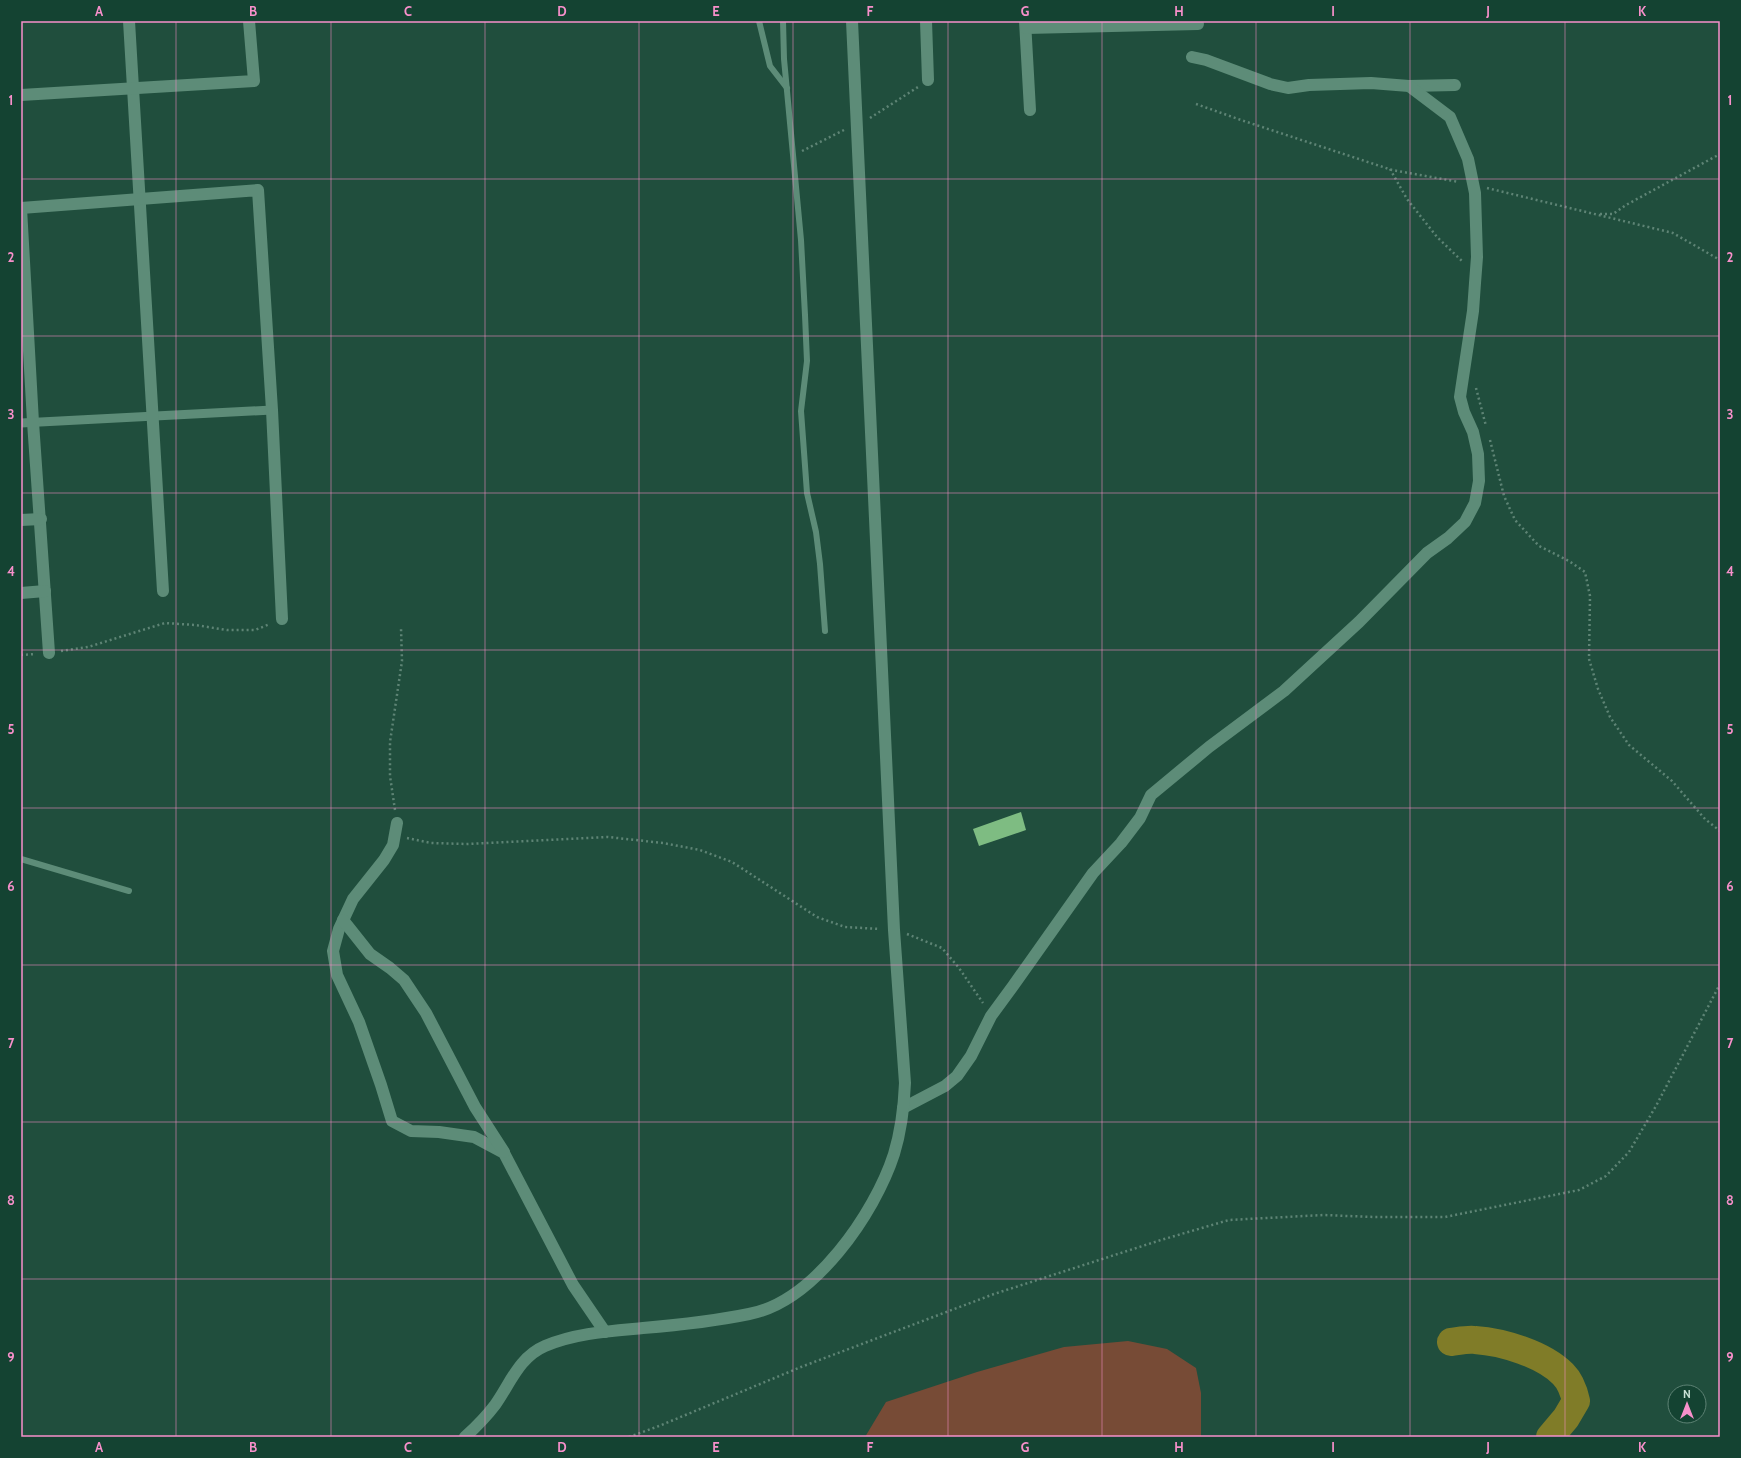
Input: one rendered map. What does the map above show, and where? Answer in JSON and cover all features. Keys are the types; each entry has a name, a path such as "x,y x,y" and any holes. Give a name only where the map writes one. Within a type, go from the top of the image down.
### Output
{"street":[{"path":"129,21 163,592"},
{"path":"21,95 254,81 249,21"},
{"path":"464,1437 479,1424 495,1405 520,1366 532,1353 561,1340 605,1332 667,1326 751,1314 771,1307 787,1298 830,1263 845,1245 869,1209 894,1154 904,1108 905,1083 894,930 852,21"},
{"path":"926,21 928,80"},
{"path":"1030,110 1026,25 1198,24"},
{"path":"1192,57 1206,60 1270,84 1288,88 1309,85 1371,83 1409,86 1455,85"},
{"path":"904,1108 945,1086 957,1076 970,1056 991,1016 1093,873 1121,843 1140,818 1151,795 1209,747 1284,691 1359,622 1427,553 1448,538 1465,522 1475,503 1480,481 1478,454 1473,432 1464,412 1460,398 1473,311 1477,257 1473,185 1468,159 1450,117 1409,86"},
{"path":"49,654 41,519 25,329 21,208 258,190 272,410 282,619"},
{"path":"21,423 152,415 272,410"},
{"path":"21,520 41,519"},
{"path":"21,593 45,592"},
{"path":"396,829 393,845 384,860 353,899 338,929 333,951 337,975 359,1022 392,1121 412,1131 439,1132 474,1137 504,1153"},
{"path":"343,920 370,954 404,980 426,1013 475,1107 504,1153 573,1285 605,1332"}],"lane":[{"path":"759,21 770,66 787,88"},
{"path":"783,21 784,59 802,240 807,361 801,419 807,493 816,532 820,564 825,631"},
{"path":"21,859 129,891"}],"path":[{"path":"1196,104 1390,169 1473,185 1673,233 1720,260"},
{"path":"1597,214 1613,214 1626,204 1720,154"},
{"path":"1390,169 1407,199 1437,237 1462,260 1475,283"},
{"path":"1476,381 1488,430"},
{"path":"1490,438 1504,496 1515,520 1539,546 1569,561 1584,572 1590,596 1589,659 1598,689 1610,716 1629,746 1672,781 1704,818 1720,831"},
{"path":"21,655 49,654 88,647 165,623 195,624 227,630 255,630 282,619"},
{"path":"401,628 402,661 390,742 390,776 396,829 431,843 466,844 608,837 663,843 700,850 732,862 817,917 845,927 894,930 921,938 942,948 973,988 991,1016"},
{"path":"629,1437 801,1367 994,1294 1161,1240 1229,1220 1323,1215 1374,1218 1445,1218 1579,1190 1606,1176 1629,1152 1656,1106 1720,984"}],"shaded area":[{"path":"1128,1341 1167,1349 1196,1368 1201,1393 1201,1437 865,1437 886,1402 977,1372 1064,1347"}],"building":[{"path":"1021,812 1026,830 979,846 973,829"}],"waterway":[{"path":"1451,1342 1472,1340 1510,1346 1534,1355 1555,1367 1563,1374 1568,1380 1576,1401 1566,1418 1550,1437"}]}
